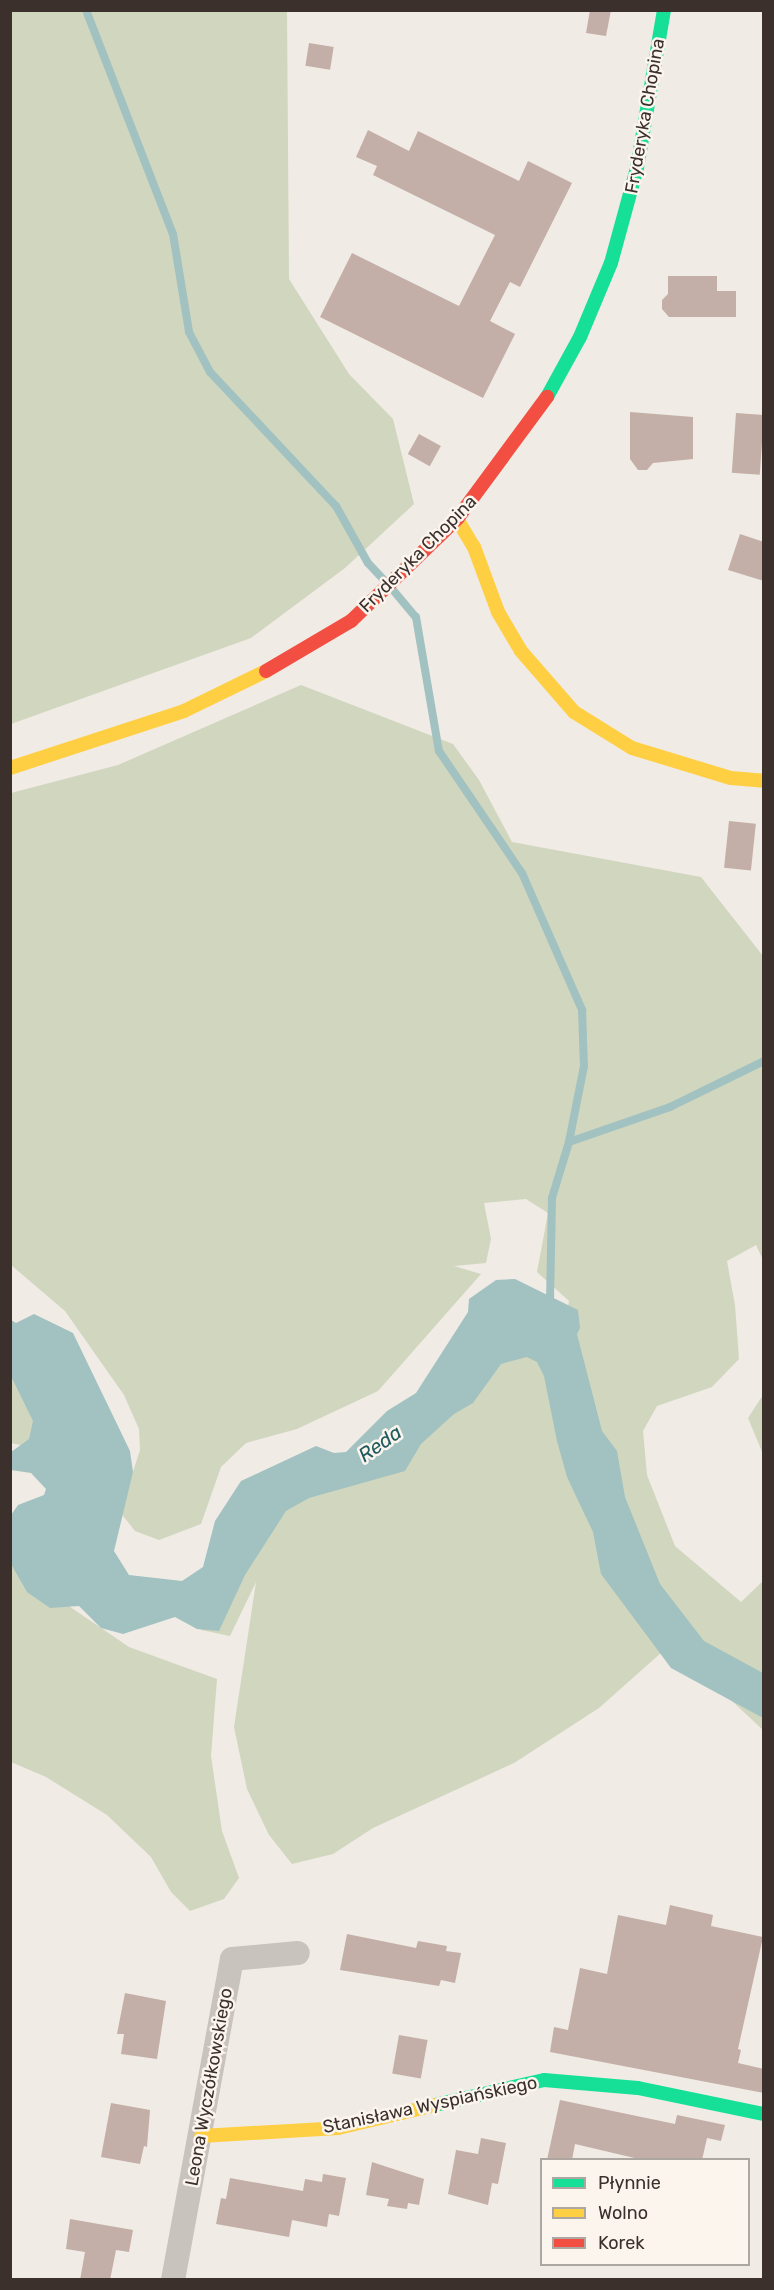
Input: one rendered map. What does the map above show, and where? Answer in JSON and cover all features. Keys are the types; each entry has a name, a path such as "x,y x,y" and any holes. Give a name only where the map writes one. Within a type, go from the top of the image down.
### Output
{"street":[{"name":"Fryderyka Chopina","path":"10,768 184,711 294,657 351,621 457,519 541,408 580,338 611,263 637,168 664,10"},
{"path":"457,519 474,547 498,612 521,651 574,712 632,748 731,778 764,781"},
{"name":"Leona Wyczółkowskiego","path":"173,2280 232,1959 298,1953"},
{"name":"Stanisława Wyspiańskiego","path":"201,2136 338,2128 544,2080 638,2088 764,2114"}],"green space":[{"path":"11,10 287,11 289,279 349,374 393,419 414,504 345,568 251,638 11,724"},
{"path":"301,685 453,744 479,780 512,842 701,877 763,956 763,1260 756,1245 727,1261 735,1305 739,1359 712,1387 657,1406 643,1431 647,1475 675,1546 741,1602 763,1581 763,1730 671,1644 599,1708 514,1763 373,1828 333,1854 292,1864 269,1835 247,1789 234,1727 256,1582 230,1636 201,1630 244,1539 498,1352 562,1341 569,1301 537,1272 548,1213 526,1199 484,1203 491,1239 486,1263 454,1266 481,1274 378,1391 297,1429 246,1443 221,1467 201,1524 159,1540 135,1531 120,1512 140,1450 139,1429 124,1395 65,1311 11,1265 11,793 118,765"},
{"path":"10,1340 68,1455 11,1443"},
{"path":"763,1395 763,1454 748,1418"},
{"path":"10,1552 60,1600 129,1647 217,1679 211,1756 222,1831 239,1878 224,1899 190,1911 171,1892 151,1857 107,1815 46,1777 11,1762"}],"water":[{"name":"Reda","path":"515,1279 578,1310 580,1328 577,1334 602,1431 617,1451 625,1497 660,1584 704,1641 763,1673 763,1718 671,1668 601,1574 593,1532 567,1477 544,1376 537,1362 527,1357 501,1364 473,1403 454,1414 421,1444 405,1471 309,1498 286,1511 245,1575 219,1631 197,1629 175,1617 123,1634 101,1628 79,1606 50,1608 27,1592 11,1564 11,1515 18,1505 44,1495 46,1489 31,1473 11,1470 11,1452 29,1439 33,1421 11,1376 11,1320 16,1323 34,1314 73,1333 130,1451 133,1472 114,1551 129,1575 182,1581 203,1567 215,1521 241,1481 316,1446 334,1453 346,1452 387,1411 416,1393 468,1312 469,1299 496,1280"}],"building":[{"path":"590,10 611,10 606,36 586,33"},
{"path":"309,43 334,47 330,70 305,66"},
{"path":"368,130 409,151 418,131 519,181 528,161 572,183 520,287 510,282 490,321 515,334 483,398 320,317 352,253 459,306 495,235 373,175 377,166 356,157"},
{"path":"668,276 717,276 717,291 736,291 736,317 669,317 662,309 662,300 668,294"},
{"path":"630,412 693,417 693,459 653,463 647,470 638,470 630,459"},
{"path":"736,413 764,415 760,475 732,473"},
{"path":"419,434 441,446 430,466 408,454"},
{"path":"740,534 764,542 764,581 728,570"},
{"path":"729,821 756,824 751,871 724,868"},
{"path":"670,1905 713,1915 711,1926 763,1937 738,2049 741,2050 738,2063 764,2069 764,2093 550,2052 554,2027 568,2030 580,1968 607,1974 618,1915 666,1925"},
{"path":"347,1934 416,1948 418,1941 447,1946 446,1951 461,1953 455,1983 441,1980 439,1986 340,1970"},
{"path":"125,1993 166,2001 157,2059 121,2054 124,2034 117,2034"},
{"path":"399,2035 428,2040 421,2078 392,2073"},
{"path":"560,2100 675,2124 677,2115 725,2125 721,2141 707,2138 702,2158 634,2158 575,2144 572,2158 547,2158"},
{"path":"111,2103 150,2110 147,2147 144,2146 140,2164 101,2157"},
{"path":"481,2138 506,2143 498,2184 492,2183 488,2205 448,2194 456,2150 478,2154"},
{"path":"372,2162 424,2179 419,2205 408,2203 407,2209 387,2206 389,2199 366,2195"},
{"path":"323,2174 346,2178 339,2216 329,2214 327,2227 292,2220 289,2237 216,2224 221,2198 226,2199 230,2178 303,2191 305,2179 322,2182"},
{"path":"70,2219 133,2230 129,2252 116,2250 110,2280 80,2280 85,2252 66,2249"}],"waterway":[{"path":"86,10 173,234 189,332 210,372 336,506 368,563 383,579"},
{"path":"393,590 416,617 439,751 522,873 582,1010 584,1066 569,1142 552,1198 550,1305"},
{"path":"569,1142 670,1107 764,1061"}],"traffic: fast":[{"path":"547,397 580,337 611,263 637,168 664,10"},
{"path":"435,2105 544,2080 638,2088 764,2114"}],"traffic: slow":[{"path":"457,519 474,547 498,612 521,651 574,712 632,748 731,778 764,781"},
{"path":"10,768 184,711 266,671"},
{"path":"201,2136 338,2128 435,2105"}],"traffic: jam":[{"path":"266,671 351,621 457,519 547,397"}]}
